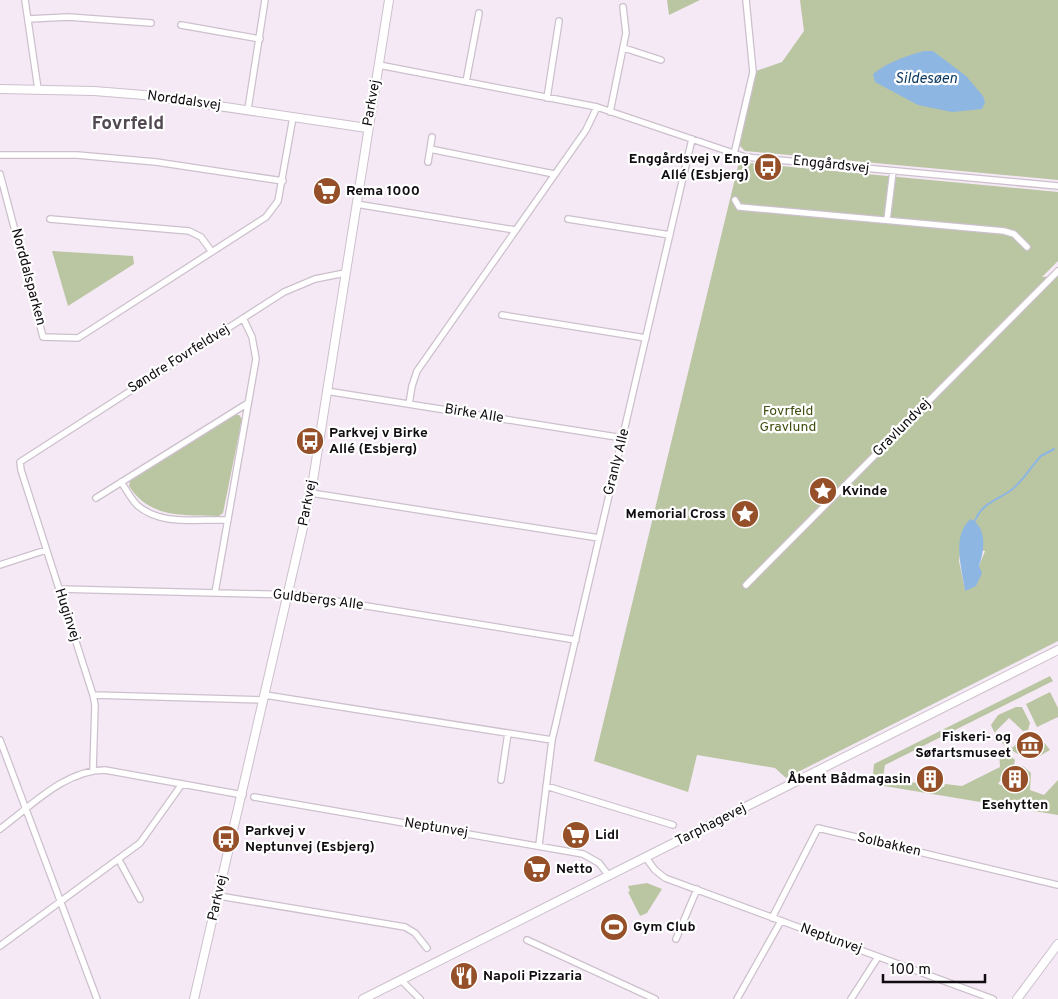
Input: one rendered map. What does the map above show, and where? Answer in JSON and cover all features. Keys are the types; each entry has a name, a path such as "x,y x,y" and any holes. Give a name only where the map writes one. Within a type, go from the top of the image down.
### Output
{"street":[{"path":"25,0 38,89"},
{"path":"248,110 265,0"},
{"name":"Parkvej","path":"194,999 243,795 311,493 367,128 389,0"},
{"path":"734,154 753,72 746,0"},
{"path":"610,112 626,32 623,7"},
{"path":"466,82 479,13"},
{"path":"28,19 68,17 151,23"},
{"path":"547,98 559,21"},
{"path":"181,25 260,39"},
{"path":"624,48 661,60"},
{"name":"Enggårdsvej","path":"379,65 597,108 745,157 1058,186"},
{"name":"Norddalsvej","path":"0,89 38,89 144,95 367,128"},
{"path":"409,404 417,371 586,130 597,108"},
{"name":"Norddalsparken","path":"0,174 43,337 78,338 266,217 278,201 293,117"},
{"path":"428,162 432,137"},
{"name":"Granly Alle","path":"539,845 552,740 692,139"},
{"path":"430,149 554,174"},
{"path":"0,155 77,155 156,162 283,181"},
{"path":"887,220 892,171"},
{"path":"735,200 739,207 1004,231 1014,234 1027,247"},
{"path":"356,204 515,230"},
{"path":"50,219 189,231 201,237 212,252"},
{"path":"568,219 670,235"},
{"name":"Gravlundvej","path":"746,585 1058,271"},
{"name":"Søndre Fovrfeldvej","path":"20,462 243,318 298,285 345,273"},
{"path":"502,315 646,338"},
{"path":"215,593 256,359 252,337 243,318"},
{"name":"Birke Alle","path":"326,391 623,438"},
{"path":"96,498 248,403"},
{"name":"Huginvej","path":"20,462 93,695 95,705 93,770"},
{"path":"121,482 136,504 162,518 227,520"},
{"path":"311,493 598,538"},
{"path":"0,565 46,550"},
{"name":"Guldbergs Alle","path":"59,589 289,595 576,640"},
{"name":"Tarphagevej","path":"363,999 1058,650"},
{"path":"93,695 265,697 552,740"},
{"path":"501,780 508,733"},
{"path":"0,740 97,999"},
{"path":"0,829 70,778 93,770 105,770 243,795"},
{"path":"0,946 140,843 182,784"},
{"path":"546,786 673,825"},
{"name":"Neptunvej","path":"254,798 583,854 599,863 609,876"},
{"name":"Solbakken","path":"772,918 818,828 1058,885"},
{"name":"Neptunvej","path":"646,858 655,870 665,878 993,999"},
{"path":"119,860 140,899"},
{"path":"676,939 697,889"},
{"path":"219,896 405,927 415,933 427,948"},
{"path":"737,999 781,921"},
{"path":"527,940 655,999"},
{"path":"1017,999 1058,944"},
{"path":"852,999 878,956"},
{"path":"401,980 420,999"}],"green space":[{"path":"667,0 700,0 669,15"},
{"path":"800,0 1058,0 1058,180 745,151 739,145 756,71 782,62 804,31"},
{"name":"Fovrfeld Gravlund","path":"739,162 1058,192 1058,261 1042,277 1058,276 1058,641 786,778 775,768 697,755 688,792 594,761","holes":["961,545 985,551 979,566 965,590 959,561"]},
{"path":"52,251 133,256 134,264 68,306"},
{"path":"234,415 239,415 242,419 223,513 219,516 181,515 158,510 138,497 129,486 130,481"},
{"path":"1050,676 1053,681 885,765 883,778 944,787 945,784 962,786 1000,767 999,750 1002,748 1015,760 1013,770 998,783 1000,785 1017,784 1022,776 1020,768 1023,766 1031,773 1030,790 1044,795 1058,780 1058,815 872,784 874,764"},
{"path":"1050,692 1058,708 1058,717 1037,727 1026,704"},
{"path":"1016,707 1022,707 1030,723 1028,730 1023,731 1009,718 995,732 1012,748 1026,734 1037,733 1050,750 1036,758 1024,750 1018,754 998,738 991,725 998,715"},
{"path":"647,883 662,889 647,913 640,916 628,892 630,891 628,886"}],"water":[{"name":"Sildesøen","path":"924,51 933,51 966,76 983,96 985,102 982,109 952,112 918,105 875,82 873,74 885,66"},
{"path":"971,519 980,528 982,534 983,547 979,566 982,573 976,586 965,591 959,553 961,534"}],"waterway":[{"path":"1043,455 1054,449"},
{"path":"975,521 985,506 1010,491 1019,483 1042,455"}],"place":[{"name":"Enggårdsvej v Eng Allé (Esbjerg)","path":"768,167"},
{"name":"Rema 1000","path":"327,191"},
{"name":"Parkvej v Birke Allé (Esbjerg)","path":"310,441"},
{"name":"Kvinde","path":"823,491"},
{"name":"Memorial Cross","path":"745,514"},
{"name":"Fiskeri- og Søfartsmuseet","path":"1030,745"},
{"name":"Åbent Bådmagasin","path":"930,779"},
{"name":"Esehytten","path":"1015,779"},
{"name":"Lidl","path":"576,835"},
{"name":"Parkvej v Neptunvej (Esbjerg)","path":"226,839"},
{"name":"Netto","path":"537,869"},
{"name":"Gym Club","path":"614,927"},
{"name":"Napoli Pizzaria","path":"464,976"}],"district":[{"name":"Fovrfeld","path":"128,124"}]}
